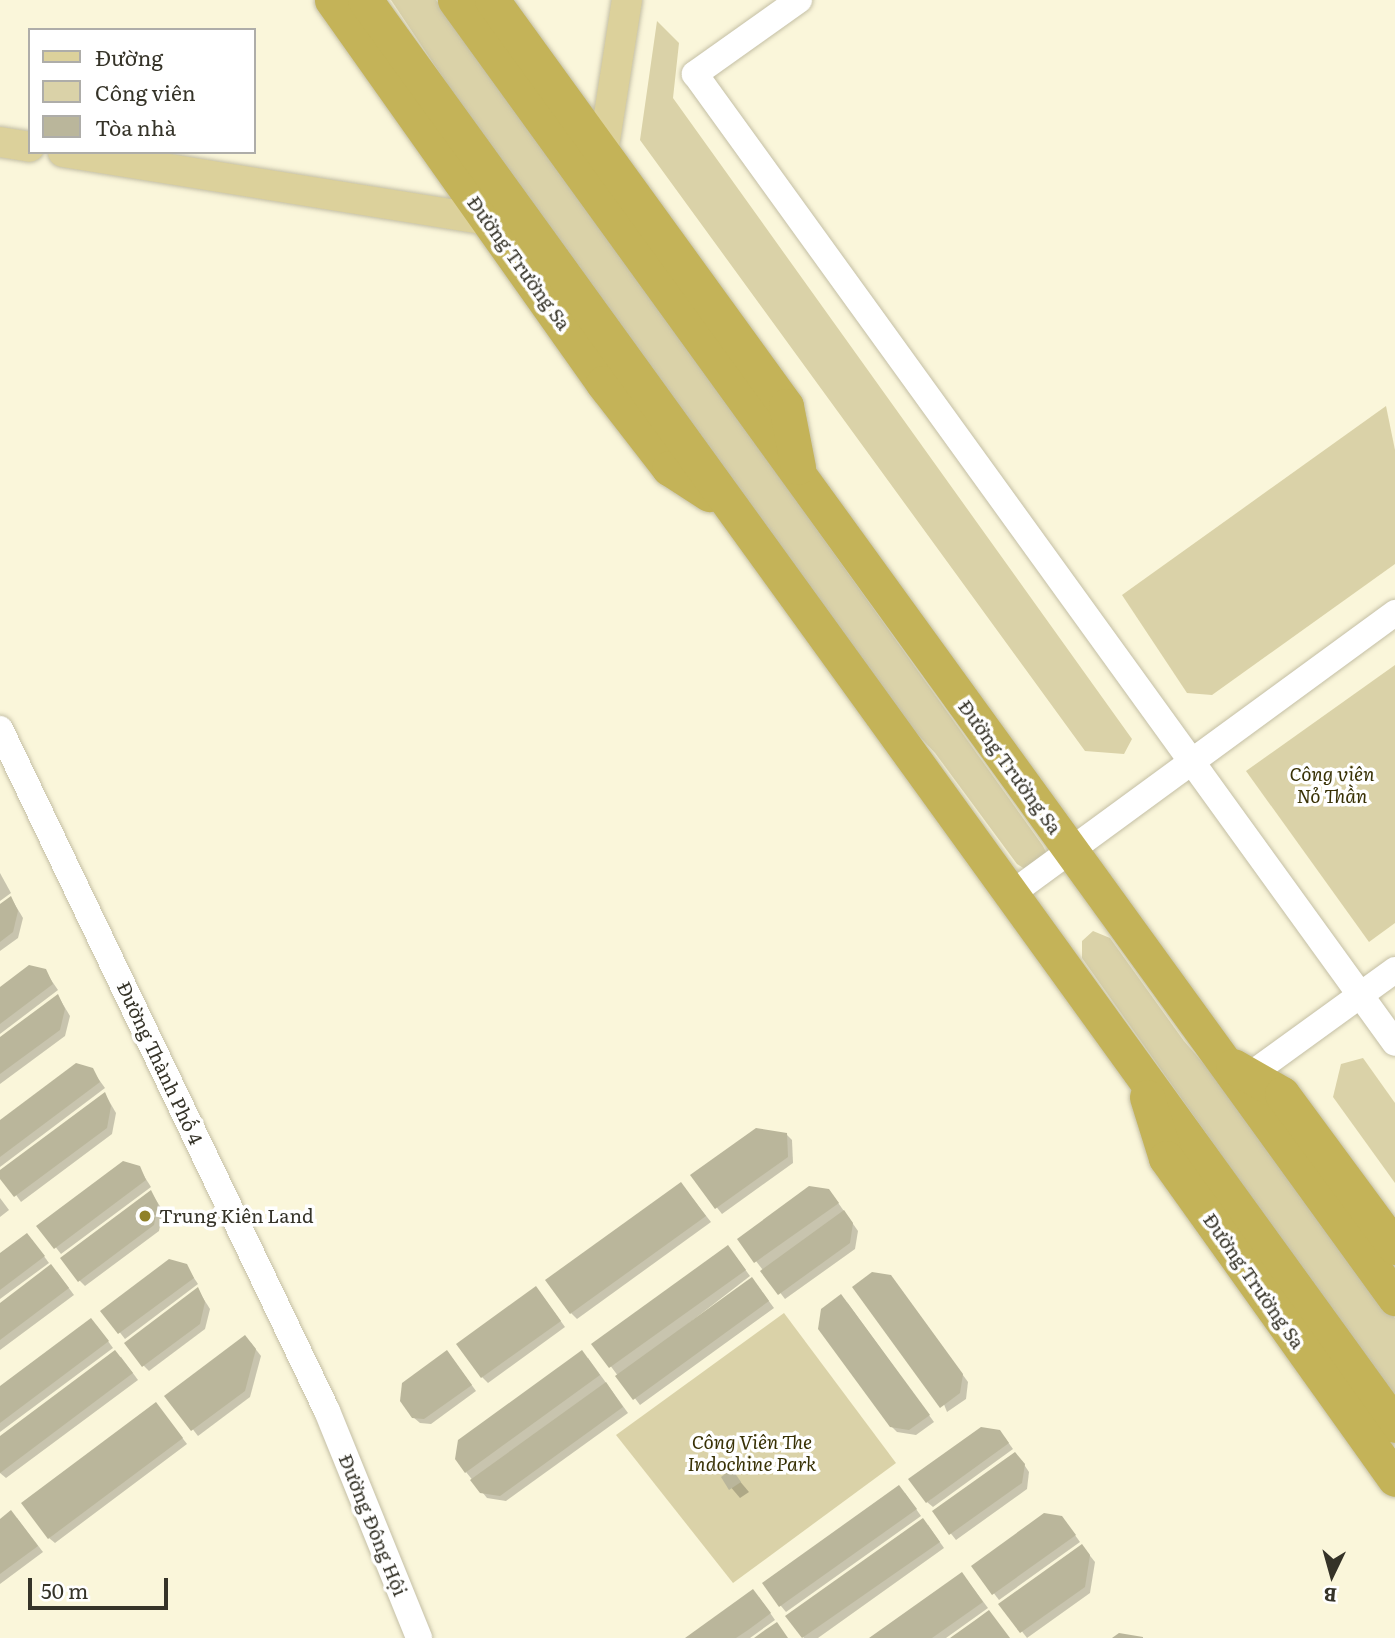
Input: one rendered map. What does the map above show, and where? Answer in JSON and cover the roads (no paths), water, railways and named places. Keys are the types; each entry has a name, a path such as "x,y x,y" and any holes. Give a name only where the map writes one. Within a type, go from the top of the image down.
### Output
{"highway":[{"name":"Đường Trường Sa","path":"332,0 488,220 670,468 727,505"},
{"name":"Đường Trường Sa","path":"365,0 727,505 1139,1070 1238,1233 1395,1479"},
{"name":"Đường Trường Sa","path":"455,0 1070,850 1333,1189 1395,1247"},
{"name":"Đường Trường Sa","path":"492,0 786,406 800,476"},
{"name":"Đường Trường Sa","path":"1333,1189 1395,1298"},
{"name":"Đường Trường Sa","path":"1238,1233 1395,1425"}],"main road":[{"path":"603,153 628,0"},
{"path":"0,142 28,147"},
{"path":"76,154 488,220"}],"street":[{"path":"799,0 695,74 1395,1043"},
{"path":"1011,894 1190,760 1395,614"},
{"name":"Đường Thành Phố 4","path":"0,729 323,1404"},
{"path":"1236,1067 1360,995 1395,970"},
{"name":"Đường Đông Hội","path":"323,1404 419,1638"}],"place":[{"name":"Trung Kiên Land","path":"145,1216"}],"park label":[{"name":"Công viên Nỏ Thần","path":"1332,785"},
{"name":"Công Viên The Indochine Park","path":"752,1453"}]}
